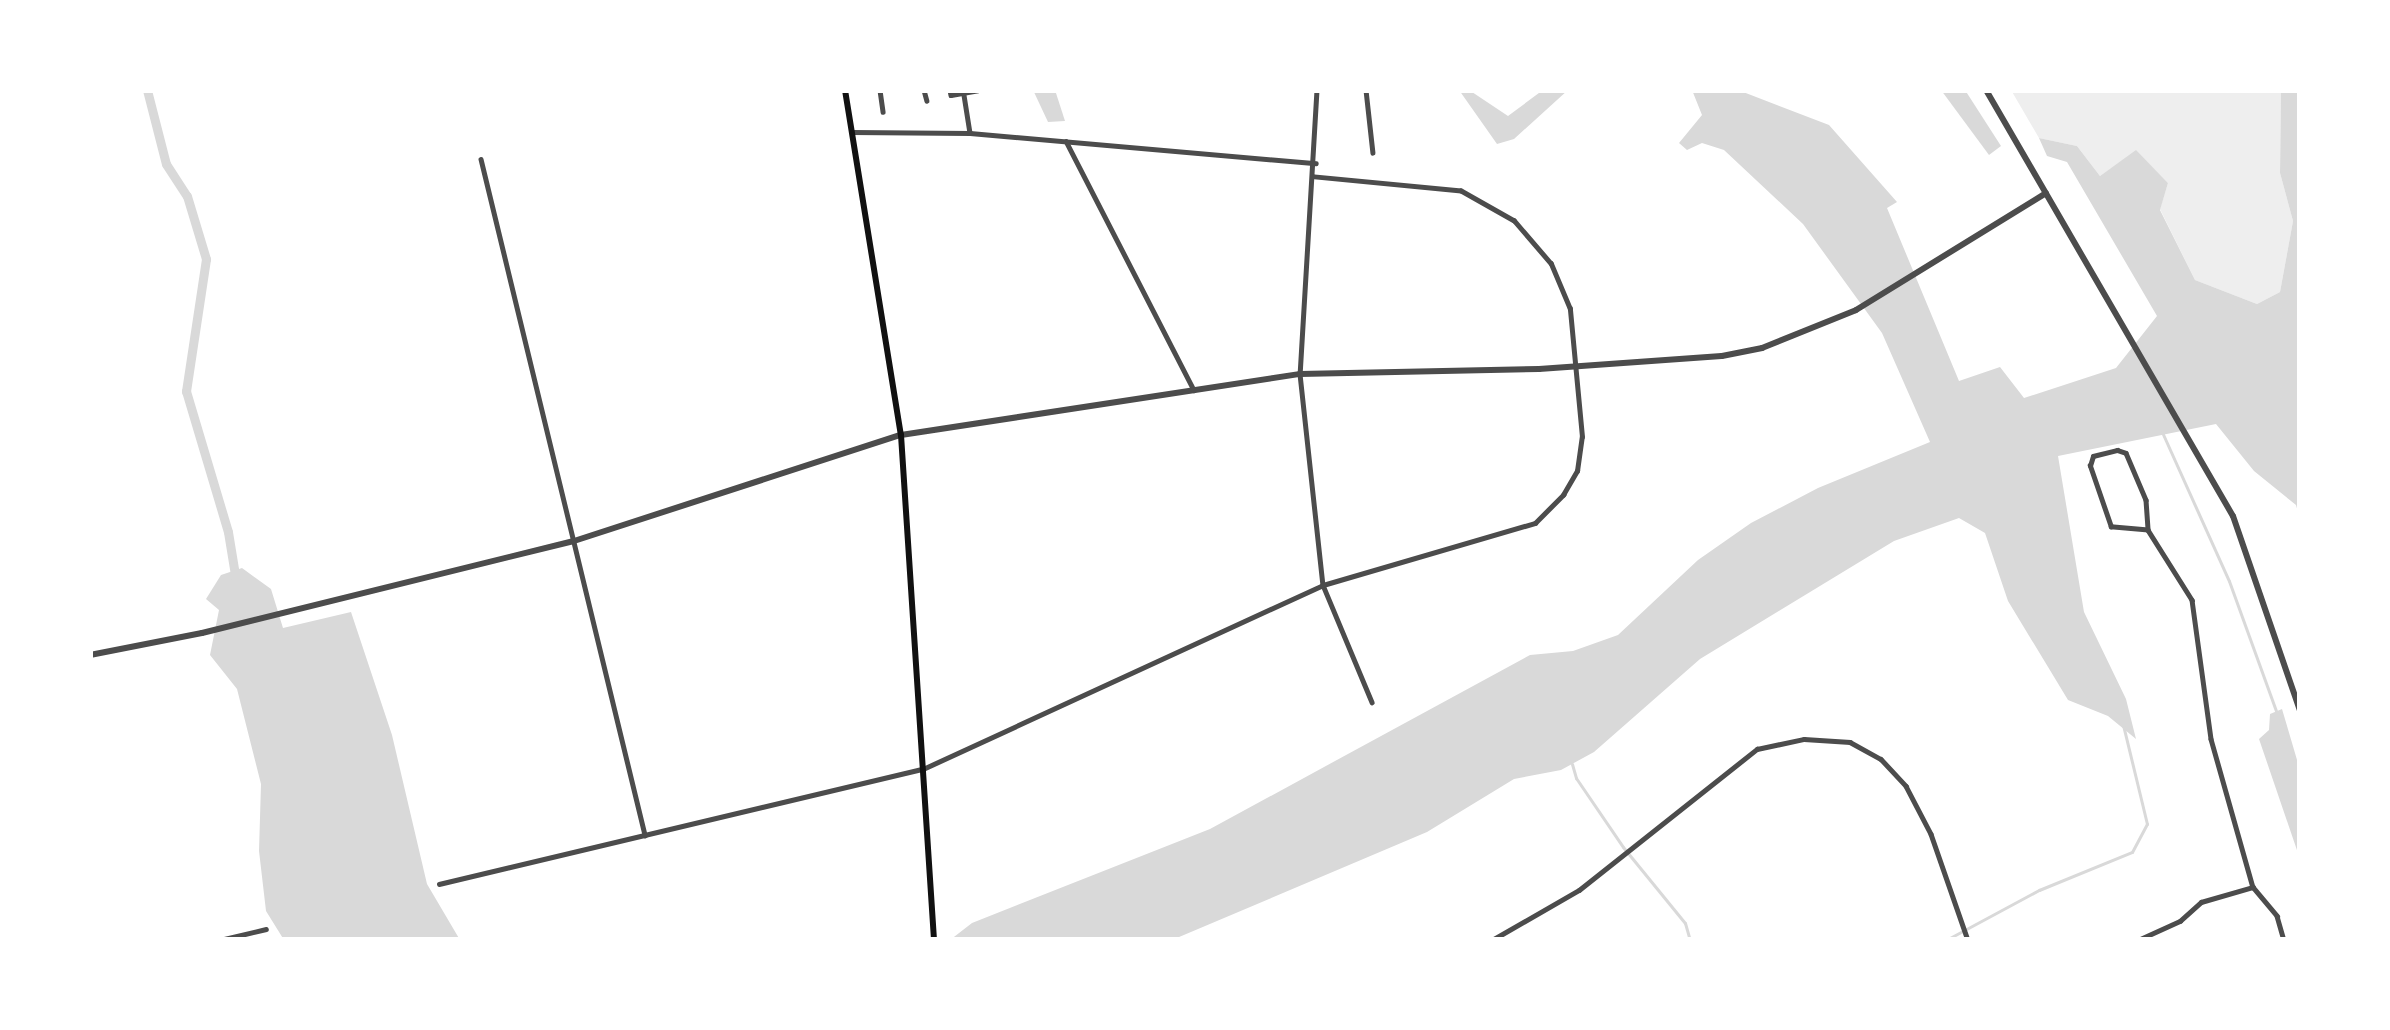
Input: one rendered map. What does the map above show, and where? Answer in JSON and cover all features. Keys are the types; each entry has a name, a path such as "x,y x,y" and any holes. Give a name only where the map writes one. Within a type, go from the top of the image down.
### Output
{"main road":[{"path":"845,90 902,435 934,940"}],"street":[{"path":"880,90 883,112"},
{"path":"924,90 927,101"},
{"path":"950,90 951,95 977,90"},
{"path":"1317,90 1300,374 1323,584 1372,702"},
{"path":"1366,90 1372,153"},
{"path":"1986,90 2198,450 2247,548 2300,711"},
{"path":"964,95 970,133"},
{"path":"852,132 970,133 1316,163"},
{"path":"1066,141 1194,390"},
{"path":"481,159 646,835"},
{"path":"439,884 923,769 1323,584 1535,523 1563,495 1576,471 1582,437 1570,309 1540,246 1514,221 1460,191 1315,177"},
{"path":"90,655 202,633 574,541 902,435 1300,374 1576,366 1722,356 1762,347 1856,310 2046,193"},
{"path":"2148,530 2111,527 2090,466 2093,457 2117,450 2126,453 2146,500 2148,530 2192,600 2211,739 2253,887 2277,916 2284,940"},
{"path":"1492,940 1579,890 1756,749 1804,739 1850,742 1881,759 1906,786 1931,834 1968,940"},
{"path":"2138,940 2180,921 2201,902 2253,887"},
{"path":"220,940 266,928"}],"shaded area":[{"path":"1033,90 1055,90 1065,121 1048,122"},
{"path":"1459,90 1469,90 1508,116 1543,90 1568,90 1514,139 1497,144"},
{"path":"1692,90 1738,90 1829,125 1897,202 1887,208 1959,381 2000,367 2024,398 2116,368 2157,316 2067,162 2047,156 2039,138 2077,146 2100,176 2136,150 2168,183 2160,210 2195,280 2257,304 2280,292 2293,221 2280,173 2281,90 2300,90 2300,519 2296,505 2254,471 2216,424 2058,456 2084,612 2126,699 2136,739 2108,716 2068,700 2008,601 1985,533 1959,518 1894,541 1700,659 1594,752 1561,770 1514,779 1427,832 1172,940 950,940 972,923 1210,829 1530,655 1573,651 1618,635 1698,560 1751,523 1818,488 1930,442 1882,333 1803,224 1724,150 1702,143 1687,150 1679,143 1702,115"},
{"path":"1941,90 1965,90 2001,146 1989,155"},
{"path":"2011,90 2281,90 2280,173 2293,221 2280,292 2257,304 2195,280 2160,209 2168,183 2136,151 2100,176 2077,146 2039,138"},
{"path":"242,568 271,589 283,628 351,612 392,735 427,884 460,940 284,940 266,911 259,851 261,784 237,689 210,655 219,610 206,599 221,575"},
{"path":"2282,709 2300,770 2300,859 2259,739 2269,730 2270,714"}],"waterway":[{"path":"147,90 166,164 187,196 206,259 186,391 228,532 236,581"},
{"path":"2162,432 2229,581 2276,711"},
{"path":"1946,940 2039,890 2132,852 2147,824 2123,725"},
{"path":"1572,764 1576,778 1623,847 1685,923 1690,940"}]}
